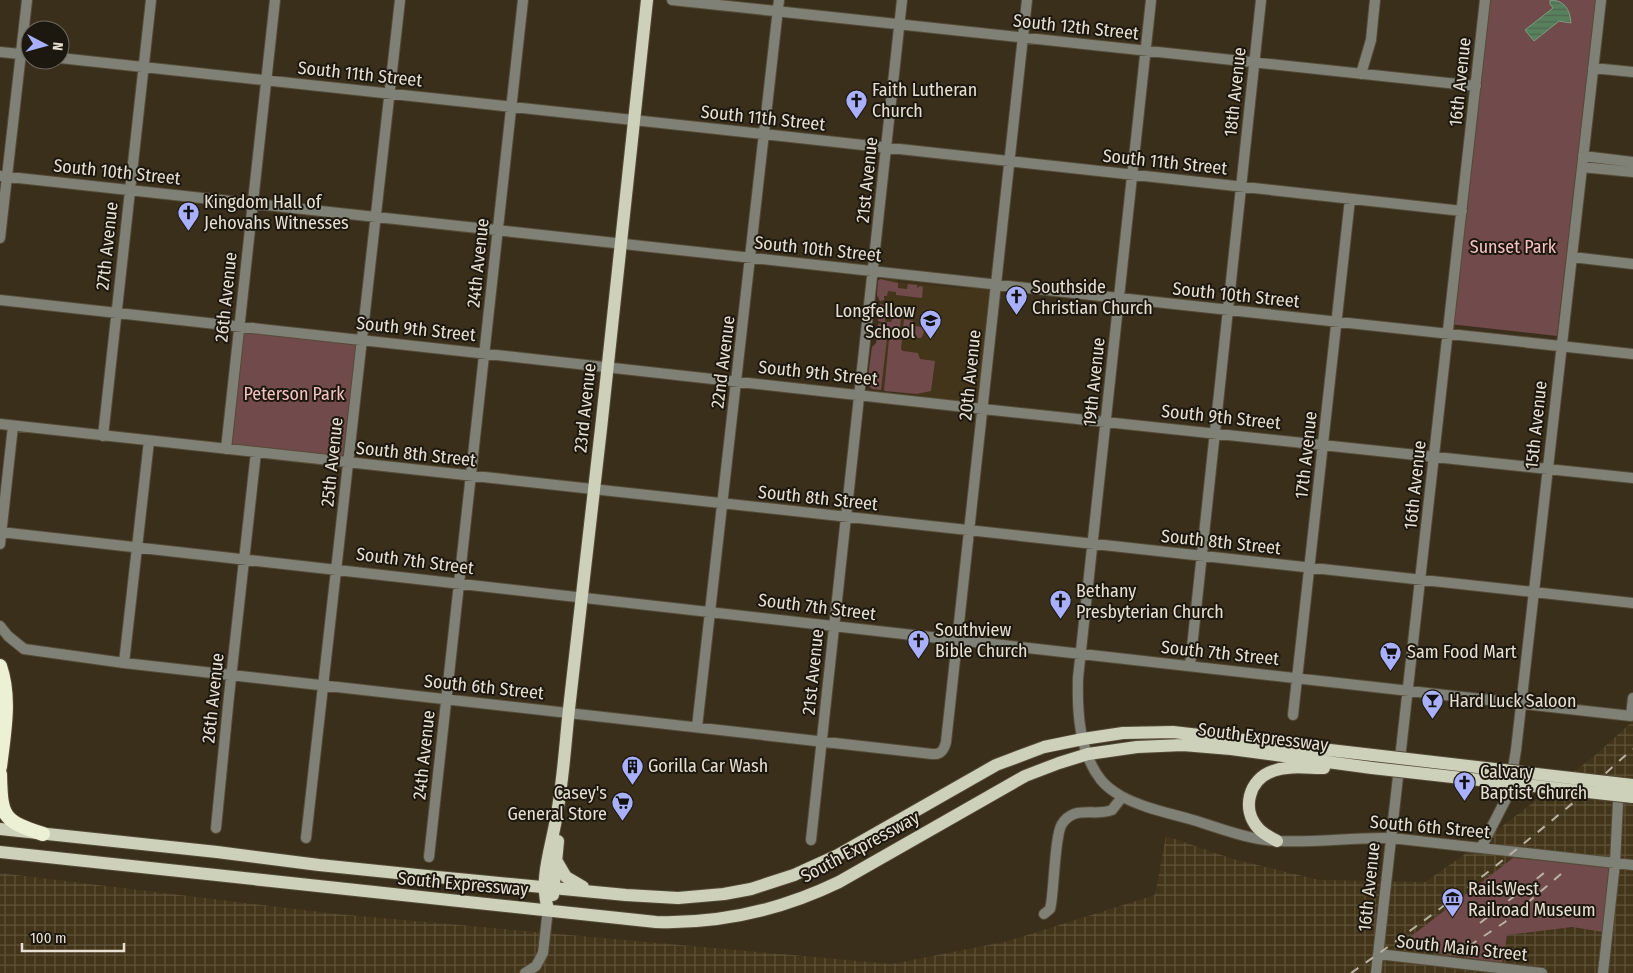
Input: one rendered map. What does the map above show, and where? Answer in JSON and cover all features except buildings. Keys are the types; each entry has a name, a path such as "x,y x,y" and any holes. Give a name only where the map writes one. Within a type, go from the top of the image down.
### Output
{"highway":[{"path":"0,666 5,681 6,696 0,767"},
{"path":"0,774 1,797 6,814 10,820 20,826 43,834"}],"main road":[{"name":"23rd Avenue","path":"548,909 552,855 647,0"},
{"name":"South Expressway","path":"0,829 319,865 664,898 700,897 751,889 775,882 838,855 996,765 1044,747 1083,738 1124,733 1173,732 1633,797"},
{"name":"South Expressway","path":"0,852 656,922 680,922 722,919 774,908 816,893 839,882 1025,776 1088,754 1137,747 1183,745 1633,785"},
{"path":"1277,841 1265,835 1257,828 1249,812 1248,801 1250,794 1264,775 1284,769 1372,761"},
{"path":"508,883 523,881 537,875 552,855 561,871 571,882 600,892"}],"street":[{"path":"26,20 27,0"},
{"name":"27th Avenue","path":"103,436 151,0"},
{"name":"26th Avenue","path":"226,449 275,0"},
{"name":"25th Avenue","path":"306,838 400,0"},
{"name":"24th Avenue","path":"429,857 523,0"},
{"name":"South 12th Street","path":"672,0 1476,86"},
{"name":"22nd Avenue","path":"697,727 779,0"},
{"name":"21st Avenue","path":"811,840 902,0"},
{"name":"20th Avenue","path":"941,752 945,748 946,742 958,639 1027,0"},
{"name":"19th Avenue","path":"1083,738 1078,717 1081,653 1152,0"},
{"name":"18th Avenue","path":"1190,666 1262,0"},
{"path":"1361,74 1371,40 1375,0"},
{"name":"16th Avenue","path":"1376,973 1485,0"},
{"name":"15th Avenue","path":"1481,848 1509,793 1516,750 1601,0"},
{"path":"0,52 20,54"},
{"name":"South 11th Street","path":"70,59 1462,211"},
{"path":"1593,68 1633,72"},
{"path":"0,238 3,177 22,70"},
{"path":"1582,161 1633,162"},
{"path":"1582,161 1633,172"},
{"name":"South 10th Street","path":"3,177 1633,354"},
{"name":"17th Avenue","path":"1293,715 1350,199"},
{"path":"1572,257 1633,264"},
{"name":"South 9th Street","path":"0,300 983,409 1633,478"},
{"name":"South 8th Street","path":"0,424 1633,603"},
{"path":"0,544 13,426"},
{"path":"124,663 149,441"},
{"name":"26th Avenue","path":"216,828 256,452"},
{"name":"South 7th Street","path":"1,532 337,568 1631,716 1633,698"},
{"name":"South 6th Street","path":"0,626 8,636 24,649 124,663 821,742 932,754 941,752"},
{"name":"South 6th Street","path":"1083,738 1088,754 1100,779 1122,797 1143,806 1237,834 1277,841 1363,837 1391,838 1633,865"},
{"path":"1602,973 1615,863 1618,802 1633,780"},
{"path":"1044,914 1050,909 1051,904 1057,846 1062,823 1071,815 1079,813 1108,812 1116,807 1122,797"},
{"name":"23rd Avenue","path":"525,973 536,966 543,954 548,909"},
{"name":"South Main Street","path":"1378,954 1542,973"}],"shaded area":[{"path":"1550,0 1555,0 1565,6 1571,23 1559,21 1534,41 1525,30 1553,8"},
{"name":"Longfellow School","path":"883,277 896,278 898,282 970,289 973,286 990,290 980,399 978,401 975,403 872,389 867,384 872,347 876,343 877,337 880,301 877,295 878,281"},
{"path":"1633,721 1633,973 0,973 0,873 337,914 892,964 1008,941 1155,895 1166,836 1233,859 1319,880 1425,882 1592,758"}],"green space":[{"name":"Sunset Park","path":"1490,0 1596,0 1557,336 1449,324 1461,218 1467,212"},
{"path":"880,279 898,283 898,288 907,289 908,284 917,285 917,288 923,287 922,298 896,295 896,292 888,291 887,296 884,296 884,300 880,301 877,295 878,281"},
{"path":"880,304 886,305 886,322 891,322 893,318 901,319 899,336 877,334 878,324 882,324 882,322 878,321"},
{"path":"904,319 913,321 915,326 922,327 925,325 921,338 902,336"},
{"name":"Peterson Park","path":"239,326 362,340 348,463 226,449"},
{"path":"877,337 887,339 881,390 872,389 867,384 872,347 876,343"},
{"path":"889,339 902,340 901,349 903,351 918,353 920,359 935,361 931,391 917,394 884,391"},
{"path":"1513,858 1609,867 1603,932 1572,927 1507,935 1502,963 1397,947"}],"railway":[{"path":"1351,973 1432,915 1511,854 1633,749"},
{"path":"1480,923 1544,873"},
{"path":"1469,946 1505,922 1561,874"}],"place":[{"name":"Faith Lutheran Church","path":"856,119"},
{"name":"Kingdom Hall of Jehovahs Witnesses","path":"188,231"},
{"name":"Southside Christian Church","path":"1016,316"},
{"name":"Longfellow School","path":"931,340"},
{"name":"Bethany Presbyterian Church","path":"1060,620"},
{"name":"Southview Bible Church","path":"919,659"},
{"name":"Sam Food Mart","path":"1391,671"},
{"name":"Hard Luck Saloon","path":"1433,720"},
{"name":"Gorilla Car Wash","path":"632,785"},
{"name":"Calvary Baptist Church","path":"1464,801"},
{"name":"Casey's General Store","path":"623,822"},
{"name":"RailsWest Railroad Museum","path":"1452,918"}]}
